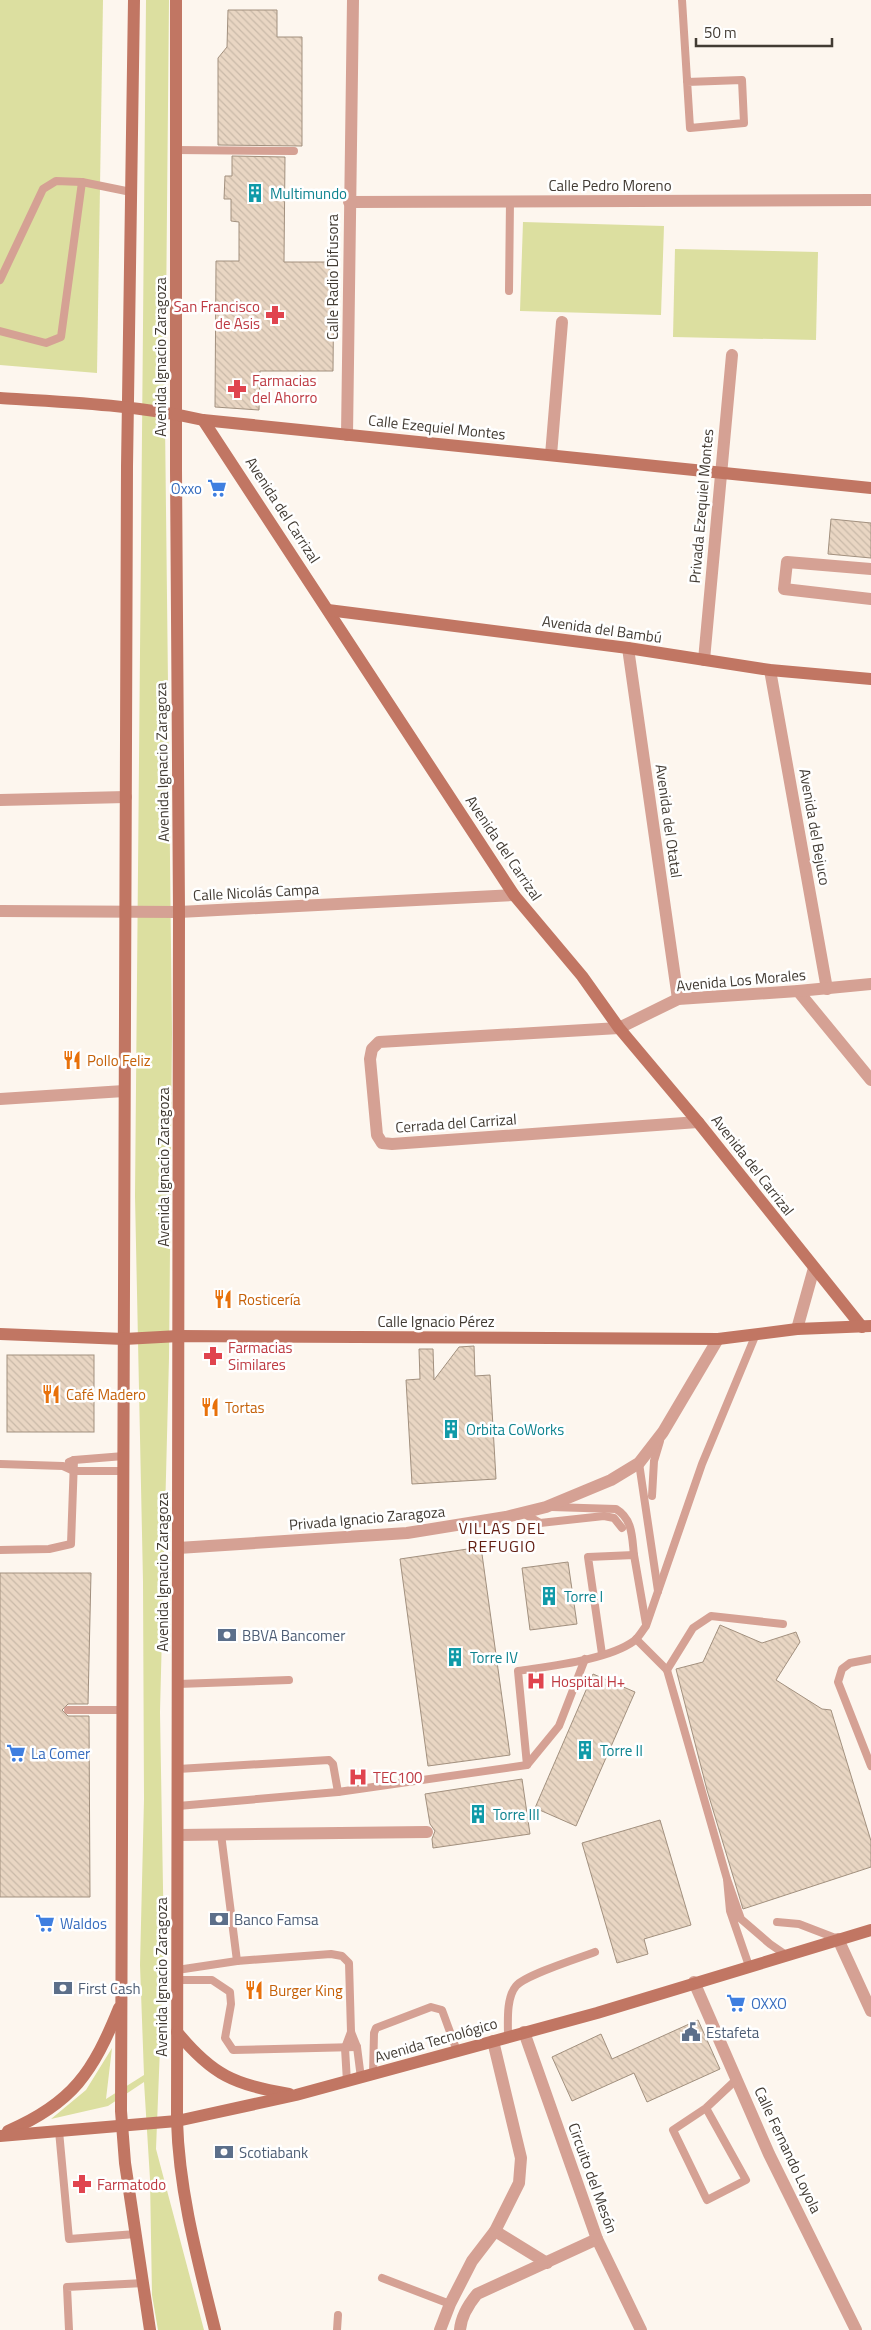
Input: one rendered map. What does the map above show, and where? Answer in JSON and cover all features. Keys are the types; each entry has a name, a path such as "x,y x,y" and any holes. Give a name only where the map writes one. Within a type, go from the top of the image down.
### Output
{"main road":[{"name":"Avenida Ignacio Zaragoza","path":"134,0 128,408 121,2125 150,2330"},
{"name":"Avenida Ignacio Zaragoza","path":"176,0 176,414 180,912 177,2121 178,2159 195,2248 215,2330"},
{"name":"Calle Ezequiel Montes","path":"0,398 104,404 176,414 204,420 871,488"},
{"name":"Avenida del Carrizal","path":"204,420 514,895 582,976 619,1028 698,1122 814,1268 866,1327"},
{"name":"Avenida del Bambú","path":"328,610 628,648 770,670 871,679"},
{"name":"Calle Ignacio Pérez","path":"0,1334 124,1339 180,1336 718,1338 797,1329 866,1327"},
{"name":"Avenida Tecnológico","path":"0,2135 177,2121 296,2095 598,2013 694,1982 871,1930"},
{"path":"0,2135 39,2117 77,2087 103,2048 122,2001"},
{"path":"177,2032 191,2049 213,2070 252,2087 296,2095"}],"street":[{"name":"Calle Radio Difusora","path":"347,435 353,0"},
{"name":"Calle Pedro Moreno","path":"349,202 871,200"},
{"path":"551,455 562,322"},
{"name":"Privada Ezequiel Montes","path":"704,660 732,355"},
{"path":"871,569 787,562 784,589 871,599"},
{"name":"Avenida del Otatal","path":"628,648 678,999"},
{"name":"Avenida del Bejuco","path":"770,670 827,989"},
{"path":"0,800 126,797"},
{"name":"Calle Nicolás Campa","path":"0,911 180,912 514,895"},
{"name":"Avenida Los Morales","path":"619,1028 678,999 827,989 871,984"},
{"path":"798,991 871,1080"},
{"name":"Cerrada del Carrizal","path":"619,1028 379,1042 372,1049 370,1059 377,1135 382,1143 392,1144 698,1122"},
{"path":"0,1099 124,1091"},
{"path":"797,1329 814,1268"},
{"name":"Privada Ignacio Zaragoza","path":"178,1548 407,1533 523,1513 546,1507 611,1480 639,1463 663,1432 718,1338"},
{"path":"179,1835 427,1832"},
{"path":"838,1939 871,2011"},
{"name":"Calle Fernando Loyola","path":"694,1982 769,2154 856,2330"},
{"name":"Circuito del Mesón","path":"524,2032 597,2239 641,2330"},
{"path":"440,2330 450,2304 472,2260 495,2231 519,2183 522,2158 493,2041"},
{"path":"495,2231 547,2263"},
{"path":"460,2330 460,2323 467,2307 477,2294 597,2239"}],"lane":[{"path":"682,0 687,82 690,128 744,123 742,80 687,82"},
{"path":"176,150 294,151"},
{"path":"0,280 43,189 56,181 82,182 131,192"},
{"path":"0,332 46,343 61,337 82,182"},
{"path":"509,291 510,202"},
{"path":"527,1765 518,1672 585,1659 628,1645 636,1639 646,1626 702,1464 756,1334"},
{"path":"652,1496 651,1482 654,1461 663,1432"},
{"path":"63,1466 74,1460 124,1456"},
{"path":"0,1551 49,1549 72,1544 74,1460"},
{"path":"639,1463 658,1593"},
{"path":"0,1464 63,1466 74,1471 124,1471"},
{"path":"546,1507 616,1509 625,1515 631,1528 646,1626"},
{"path":"523,1513 540,1523 604,1516 614,1518 622,1528"},
{"path":"602,1654 588,1557 634,1555"},
{"path":"667,1670 693,1628 711,1616 784,1624"},
{"path":"636,1639 667,1670 727,1879 741,1919 786,1955"},
{"path":"178,1806 338,1792 527,1765 559,1726 585,1659"},
{"path":"871,1659 850,1663 842,1669 838,1682 871,1766"},
{"path":"178,1684 289,1680"},
{"path":"68,1710 123,1710"},
{"path":"178,1769 329,1760 333,1764 338,1792"},
{"path":"221,1834 237,1961"},
{"path":"727,1879 730,1911 749,1966"},
{"path":"777,1922 799,1924 838,1939"},
{"path":"508,2036 510,2001 516,1986 527,1979 594,1952"},
{"path":"177,1975 237,1961 330,1954 342,1956 349,1963 351,2032 367,2077"},
{"path":"177,1975 212,1980 230,1992 231,2004 225,2038 233,2050 357,2047"},
{"path":"367,2077 376,2028 431,2007 442,2010 457,2051"},
{"path":"347,2082 345,2048 351,2032"},
{"path":"706,2108 746,2180 707,2200 673,2130 706,2108 737,2079"},
{"path":"59,2130 69,2239 136,2234"},
{"path":"382,2278 450,2304"},
{"path":"69,2330 67,2287 144,2283"},
{"path":"337,2330 338,2315"}],"green space":[{"path":"0,0 103,0 97,373 0,365"},
{"path":"146,0 169,0 165,422 172,1033 169,1358 160,1712 164,1946 156,2149 204,2330 158,2330 152,2295 150,2179 144,2082 108,2106 51,2119 86,2090 112,2048 106,2099 144,2075 140,1965 144,1799 143,1582 135,1196"},
{"path":"523,222 664,226 661,315 520,311"},
{"path":"675,249 818,252 816,340 673,337"}],"building":[{"path":"228,10 277,10 277,37 302,37 302,146 218,145 218,58 227,47"},
{"path":"232,156 285,157 284,262 334,262 333,371 260,371 259,410 215,407 216,261 239,261 239,222 231,221 231,199 224,199 225,176 232,176"},
{"path":"831,519 871,523 871,558 828,554"},
{"name":"Orbita CoWorks","path":"474,1346 475,1376 490,1375 496,1479 412,1484 406,1380 420,1379 419,1349 433,1349 434,1380 459,1347"},
{"name":"Café Madero","path":"7,1355 94,1355 94,1432 7,1432"},
{"name":"Torre IV","path":"481,1547 510,1755 428,1766 400,1559"},
{"name":"Torre I","path":"568,1562 577,1624 530,1630 522,1568"},
{"path":"0,1573 91,1573 88,1704 68,1704 62,1710 68,1716 89,1716 90,1897 0,1897"},
{"path":"720,1625 762,1643 796,1632 800,1642 776,1680 822,1709 831,1710 871,1841 871,1867 743,1909 707,1790 676,1669 703,1662"},
{"name":"Torre II","path":"593,1674 635,1692 576,1826 535,1808"},
{"name":"Torre III","path":"522,1779 530,1834 433,1848 432,1839 435,1831 430,1824 425,1794"},
{"path":"660,1820 691,1925 644,1939 648,1954 617,1963 582,1843"},
{"path":"698,2020 720,2069 647,2102 634,2073 572,2101 552,2057 601,2034 612,2059"}],"place":[{"name":"Multimundo","path":"255,193"},
{"name":"San Francisco de Asis","path":"275,315"},
{"name":"Farmacias del Ahorro","path":"237,389"},
{"name":"Oxxo","path":"217,488"},
{"name":"Pollo Feliz","path":"72,1060"},
{"name":"Rosticería","path":"223,1299"},
{"name":"Farmacias Similares","path":"213,1356"},
{"name":"Café Madero","path":"51,1394"},
{"name":"Tortas","path":"210,1407"},
{"name":"Orbita CoWorks","path":"451,1429"},
{"name":"Torre I","path":"549,1596"},
{"name":"BBVA Bancomer","path":"227,1635"},
{"name":"Torre IV","path":"455,1657"},
{"name":"Hospital H+","path":"536,1681"},
{"name":"Torre II","path":"585,1750"},
{"name":"La Comer","path":"16,1753"},
{"name":"TEC100","path":"358,1777"},
{"name":"Torre III","path":"478,1814"},
{"name":"Banco Famsa","path":"219,1919"},
{"name":"Waldos","path":"45,1923"},
{"name":"First Cash","path":"63,1988"},
{"name":"Burger King","path":"254,1990"},
{"name":"OXXO","path":"736,2003"},
{"name":"Estafeta","path":"691,2032"},
{"name":"Scotiabank","path":"224,2152"},
{"name":"Farmatodo","path":"82,2184"}],"district":[{"name":"VILLAS DEL REFUGIO","path":"502,1537"}]}
